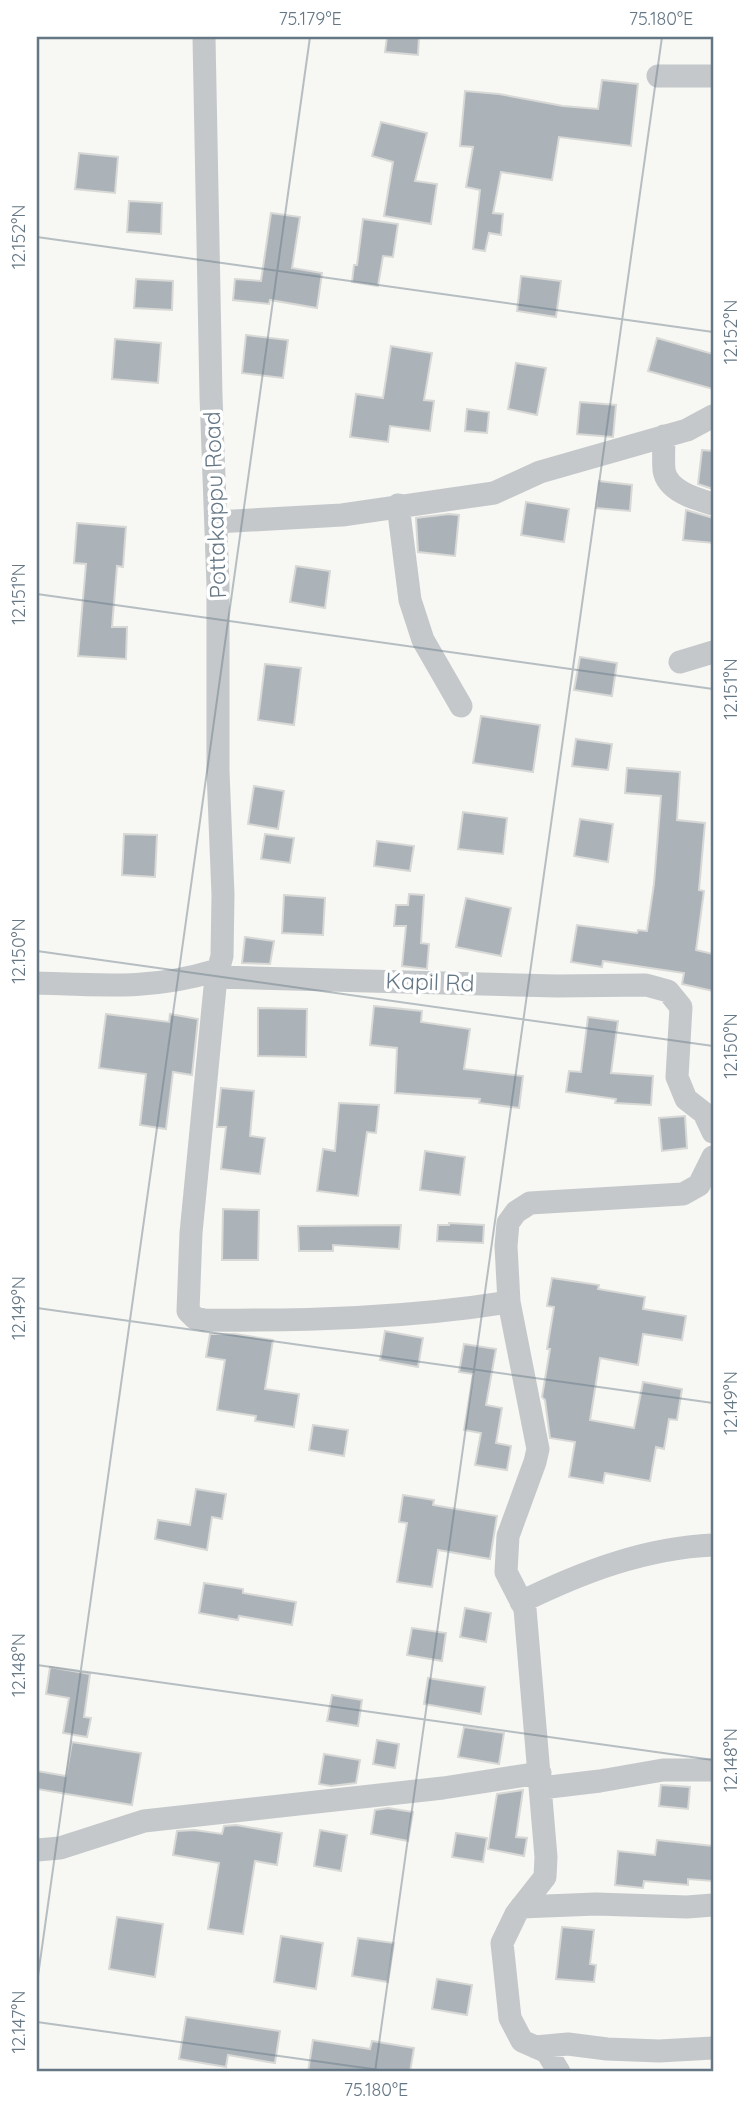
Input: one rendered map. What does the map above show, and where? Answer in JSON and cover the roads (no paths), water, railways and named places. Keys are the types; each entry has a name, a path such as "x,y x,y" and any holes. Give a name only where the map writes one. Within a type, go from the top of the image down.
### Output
{"street":[{"name":"Pottakappu Road","path":"205,37 218,585 218,771 223,895 222,956 215,974 191,1233 188,1311 195,1318 204,1320 312,1321 464,1309 509,1302"},
{"path":"658,76 713,76"},
{"path":"216,522 342,515 494,493 540,472 687,430 713,416"},
{"path":"664,436 664,474 670,483 690,497 713,504"},
{"path":"398,505 410,600 423,640 461,706"},
{"path":"680,662 713,652"},
{"name":"Kapil Rd","path":"37,984 140,986 215,974 557,986 646,985 668,991 681,1007 677,1077 686,1099 704,1113 713,1132"},
{"path":"559,2072 547,2052 522,2040 510,2018 504,1982 502,1943 521,1907 545,1877 546,1857 525,1609 506,1572 509,1536 538,1449 509,1302 506,1246 508,1223 516,1212 530,1203 682,1194 699,1185 713,1157"},
{"path":"521,1602 563,1581 635,1556 713,1545"},
{"path":"37,1850 60,1848 144,1821 443,1788 540,1781 600,1781 663,1770 713,1770"},
{"path":"521,1907 596,1904 687,1907 713,1905"},
{"path":"535,2047 568,2043 607,2049 659,2051 713,2048"}]}
